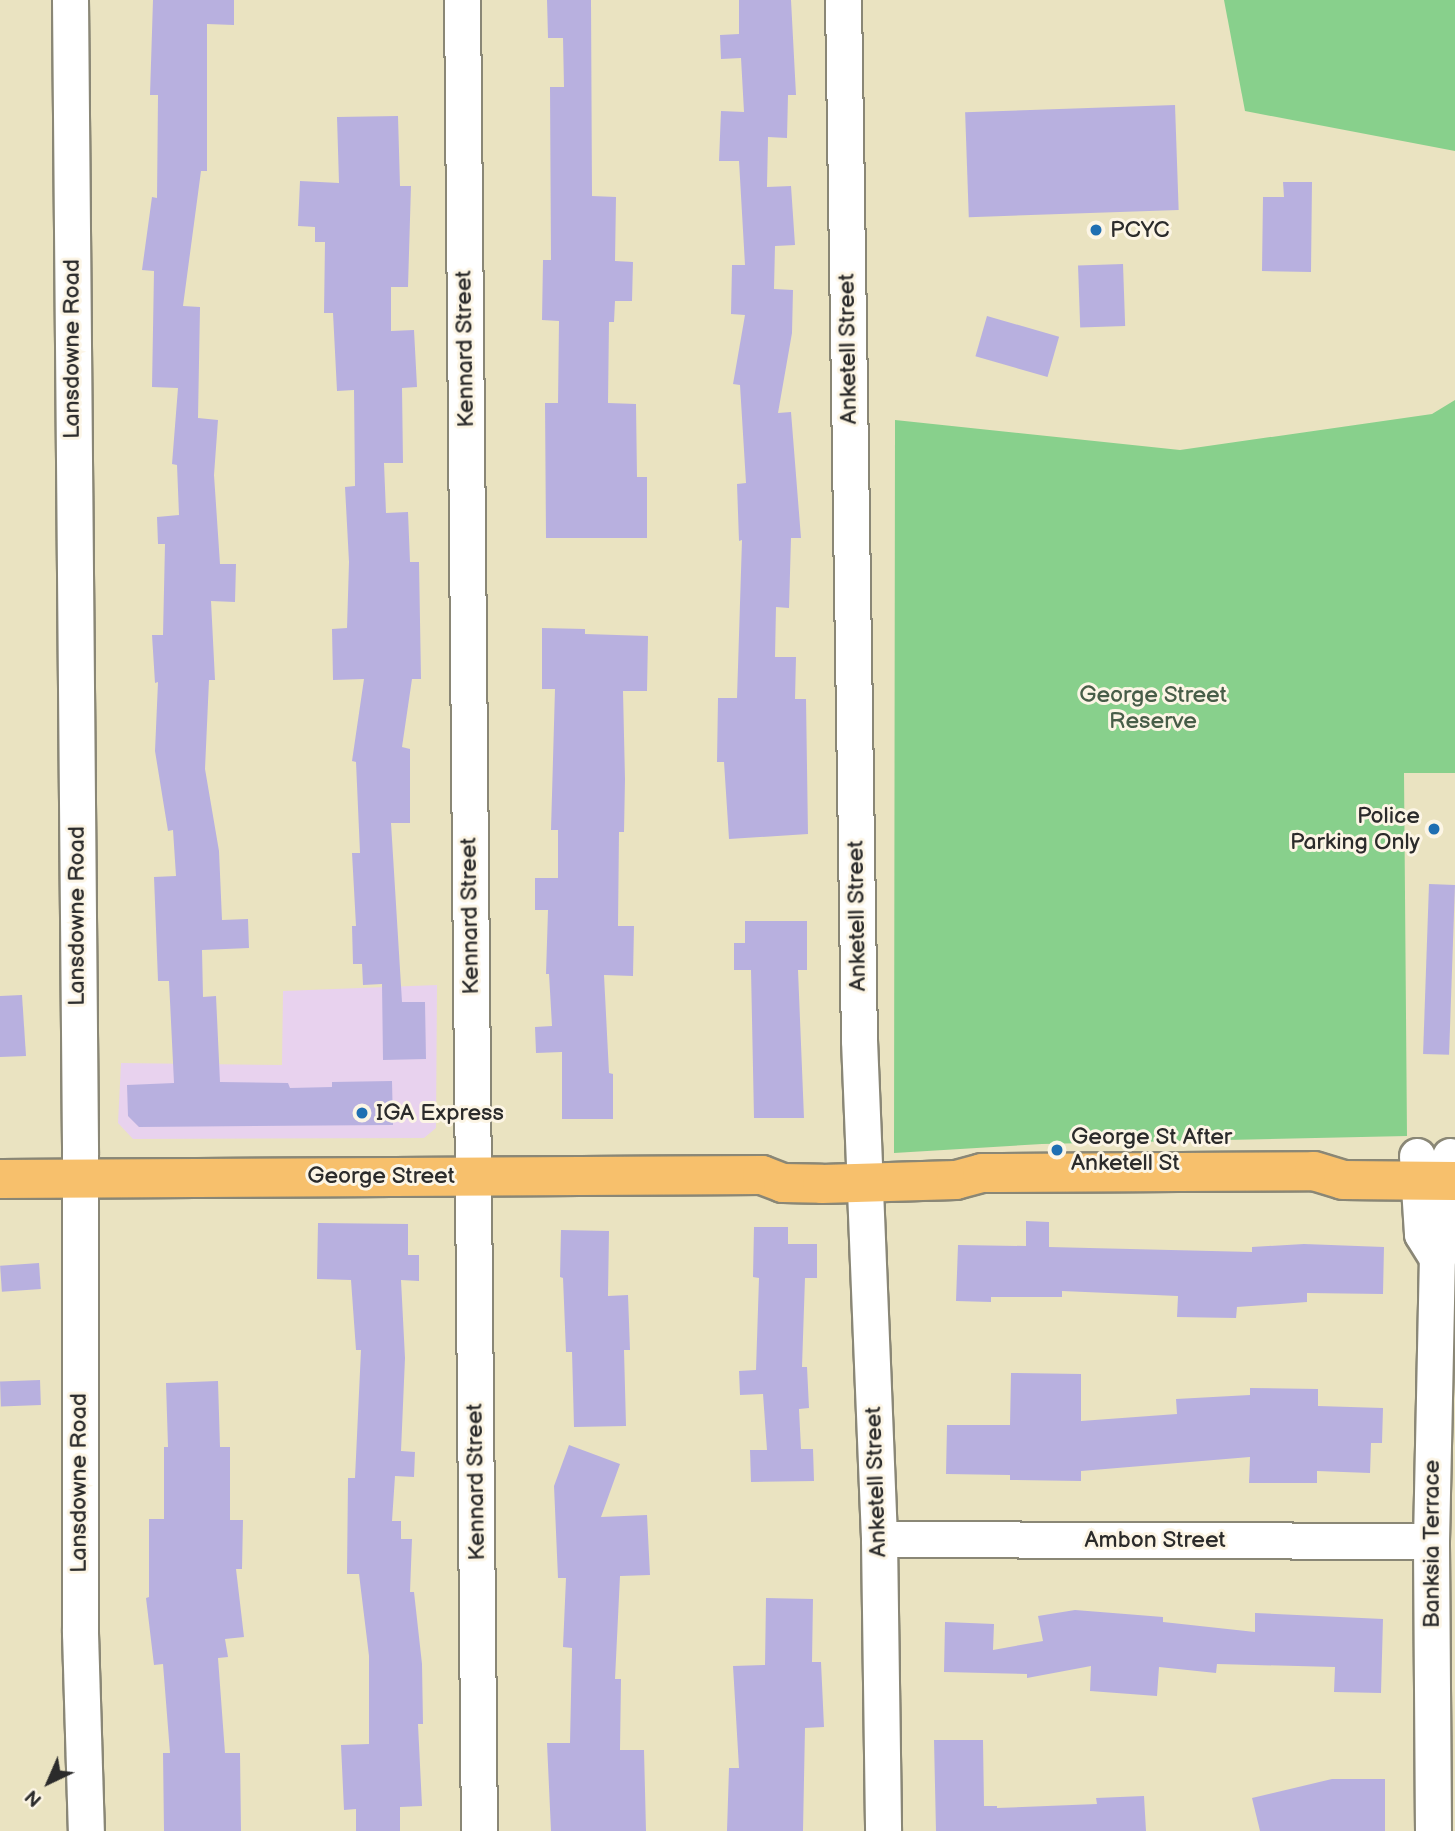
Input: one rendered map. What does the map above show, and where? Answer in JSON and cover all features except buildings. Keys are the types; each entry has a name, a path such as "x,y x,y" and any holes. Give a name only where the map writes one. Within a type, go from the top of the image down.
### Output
{"main road":[{"name":"George Street","path":"0,1179 762,1175 782,1160 865,1172 959,1160 982,1173 1314,1171 1343,1180 1441,1168"}],"street":[{"name":"Lansdowne Road","path":"70,0 80,1619 86,1831"},
{"name":"Kennard Street","path":"462,0 479,1831"},
{"name":"Anketell Street","path":"843,0 859,1052 879,1539 883,1831"},
{"name":"Banksia Terrace","path":"1433,1831 1431,1541 1437,1258 1448,1237 1441,1168"},
{"name":"Ambon Street","path":"879,1539 1431,1541"}],"shaded area":[{"path":"437,985 436,1128 424,1138 133,1139 118,1123 121,1063 282,1065 283,991"}],"green space":[{"path":"1224,0 1455,0 1455,151 1245,111"},
{"name":"George Street Reserve","path":"1455,400 1455,773 1404,773 1407,1136 1042,1144 894,1153 895,420 1180,450 1432,414"}],"place":[{"name":"PCYC","path":"1096,230"},
{"name":"Police Parking Only","path":"1434,829"},
{"name":"IGA Express","path":"362,1113"},
{"name":"George St After Anketell St","path":"1057,1150"}]}
